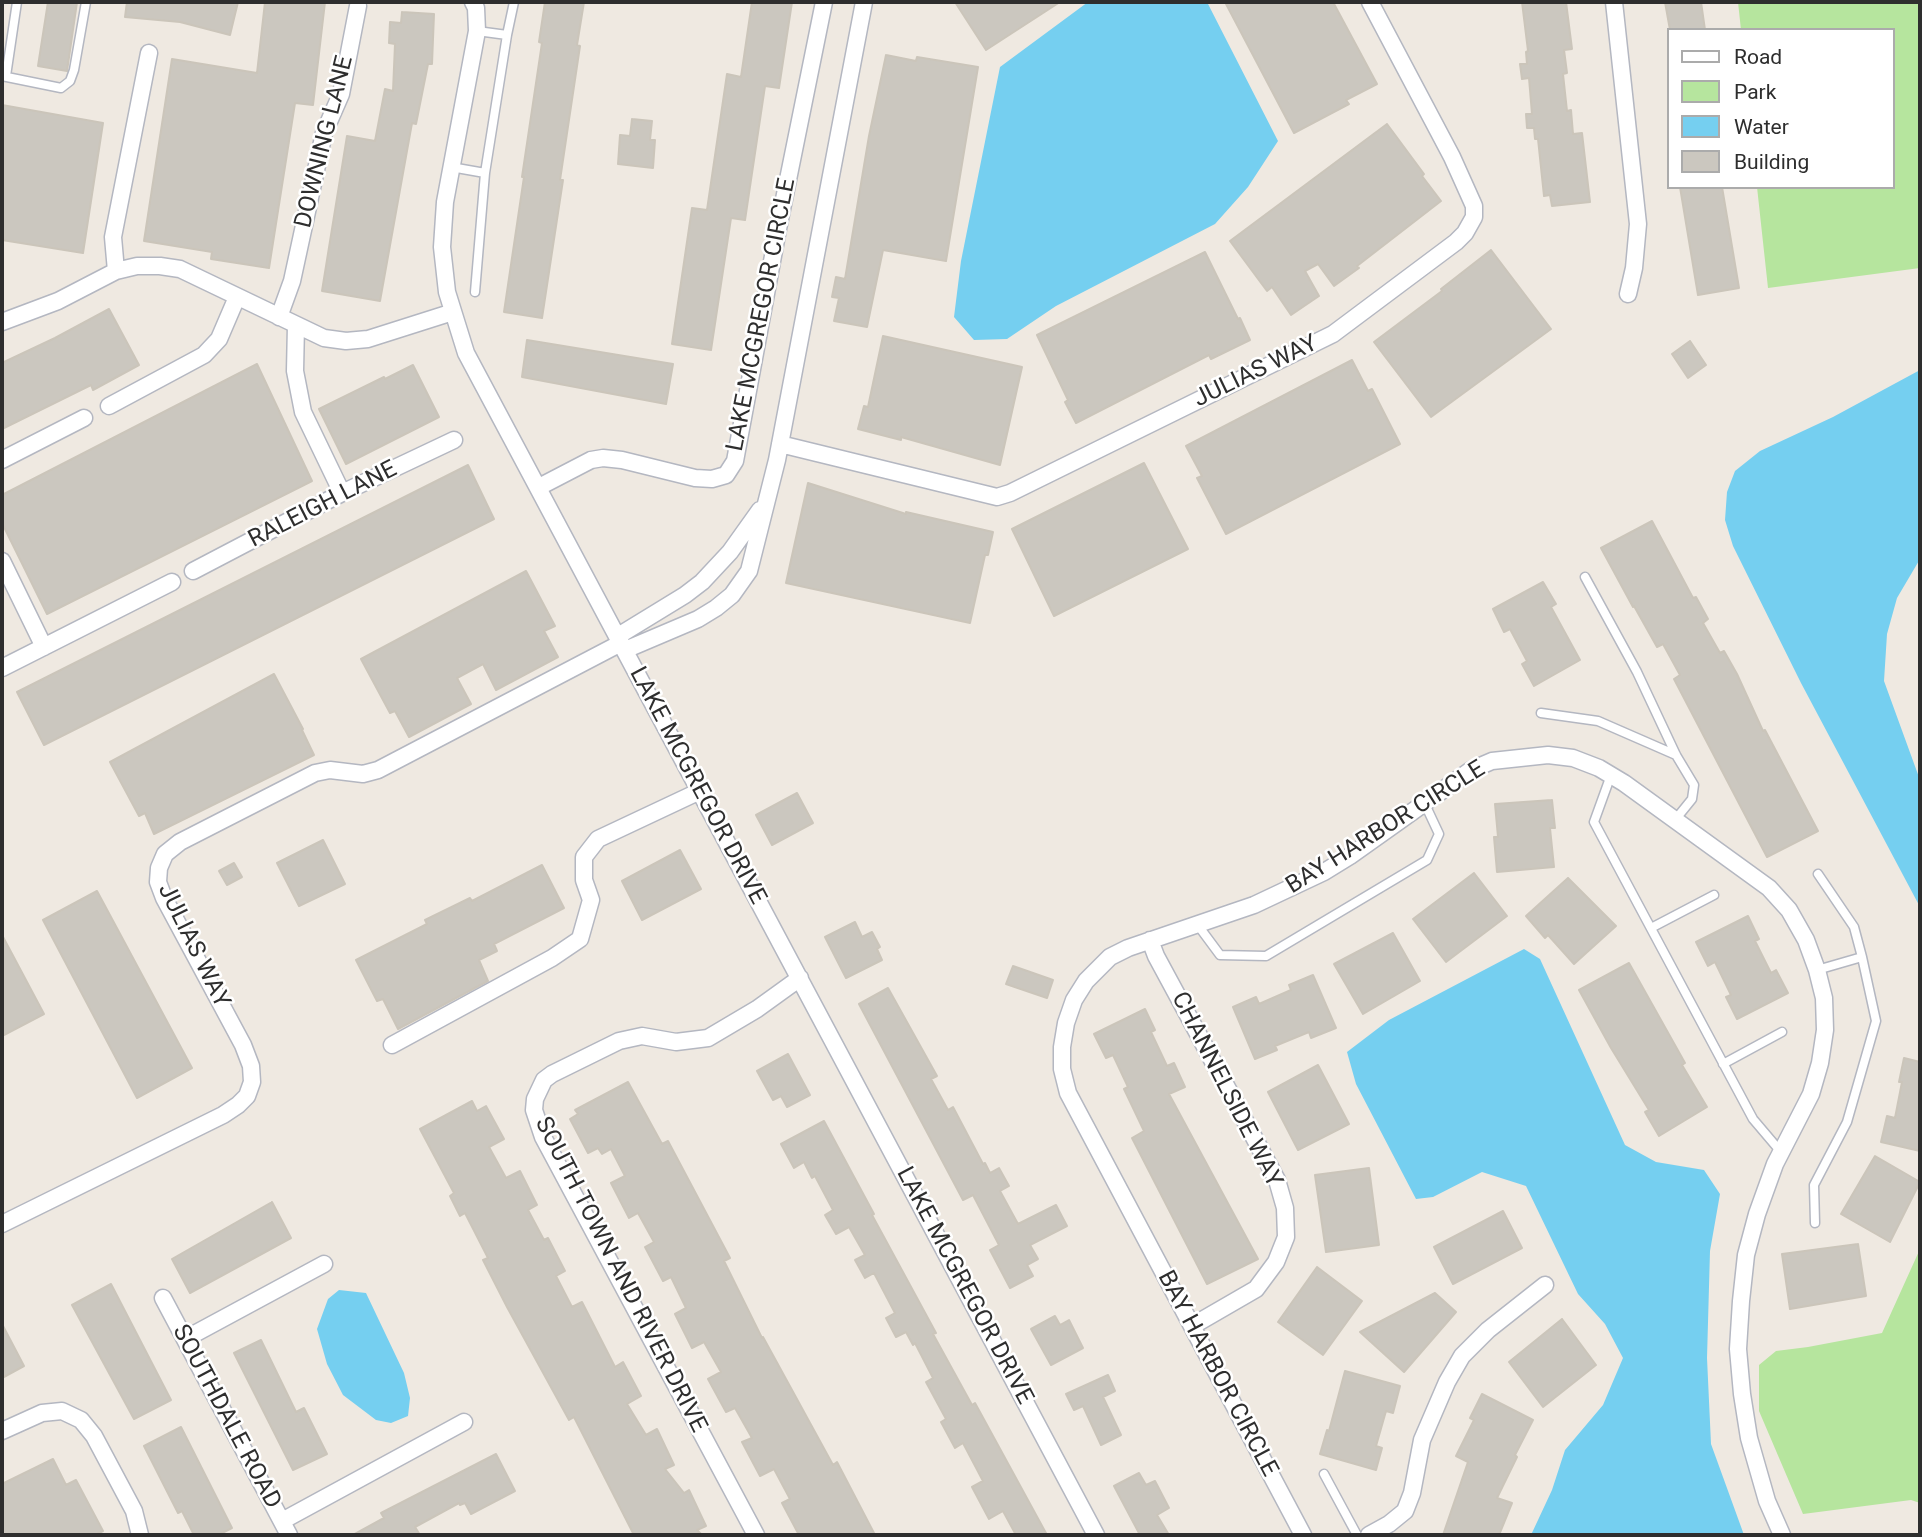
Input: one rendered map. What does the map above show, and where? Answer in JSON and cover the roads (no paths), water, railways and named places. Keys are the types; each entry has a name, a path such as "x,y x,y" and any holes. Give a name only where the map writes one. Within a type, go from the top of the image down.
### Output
{"street":[{"name":"LAKE MCGREGOR DRIVE","path":"472,2 476,8 477,31 445,202 442,247 443,268 462,342 476,374 1096,1535"},
{"name":"LAKE MCGREGOR CIRCLE","path":"538,487 591,460 603,458 695,478 712,479 726,475 735,461 775,242 824,2"},
{"name":"JULIAS WAY","path":"621,643 698,618 716,608 732,595 750,571 780,444 864,2"},
{"name":"JULIAS WAY","path":"780,444 997,496 1010,493 1304,349 1333,334 1356,317 1456,242 1474,217 1474,206 1452,157 1370,2"},
{"path":"1614,2 1638,224 1634,268 1628,294"},
{"name":"DOWNING LANE","path":"279,317 292,281 324,133 341,94 358,6"},
{"path":"116,271 113,237 149,53"},
{"path":"2,322 58,301 116,271 137,266 180,269 324,338 346,341 390,333 453,312"},
{"path":"109,405 204,355 219,339 237,298"},
{"path":"296,325 295,371 303,412 342,493"},
{"path":"2,460 84,418"},
{"name":"RALEIGH LANE","path":"193,571 342,493 454,440"},
{"name":"JULIAS WAY","path":"2,1224 223,1115 238,1105 250,1089 253,1082 251,1066 243,1045 158,882 159,868 165,854 180,842 315,774 330,770 363,774 378,770 621,643 702,582 730,552 755,519 766,499"},
{"path":"2,561 44,646"},
{"path":"2,668 172,582"},
{"name":"BAY HARBOR CIRCLE","path":"1303,1535 1068,1093 1062,1069 1066,1023 1074,1000 1086,981 1110,957 1150,940 1254,905 1324,872 1471,770 1492,761 1548,755 1573,758 1611,775 1769,888 1795,920 1818,970 1824,998 1825,1030 1820,1063 1811,1094 1781,1152 1757,1214 1746,1255 1738,1349 1749,1438 1767,1501 1782,1535"},
{"path":"392,1045 552,958 580,939 591,900 584,880 584,857 598,839 700,791"},
{"name":"CHANNELSIDE WAY","path":"1150,940 1156,956 1276,1180 1285,1208 1286,1237 1276,1262 1256,1289 1192,1326"},
{"name":"SOUTH TOWN AND RIVER DRIVE","path":"756,1535 543,1137 534,1110 535,1099 544,1080 552,1074 619,1041 642,1036 676,1042 708,1038 757,1009 800,978"},
{"path":"186,1339 324,1264"},
{"path":"1369,1535 1405,1511 1412,1493 1422,1440 1447,1382 1462,1356 1488,1330 1545,1284"},
{"name":"SOUTHDALE ROAD","path":"163,1298 286,1528"},
{"path":"2,1431 42,1413 62,1411 81,1420 94,1436 134,1511 140,1535"},
{"path":"286,1528 464,1422"}],"lane":[{"path":"17,2 4,76 61,88 70,80 74,70 86,2"},
{"path":"475,292 485,173 514,2"},
{"path":"477,31 507,35"},
{"path":"452,167 485,173"},
{"path":"1585,577 1694,785 1692,799 1675,820"},
{"path":"1541,713 1598,721 1676,755"},
{"path":"1611,775 1594,822 1753,1119 1781,1152"},
{"path":"1197,924 1220,955 1266,956 1427,860 1440,834 1424,802"},
{"path":"1815,1223 1814,1185 1847,1122 1876,1021 1854,927 1818,874"},
{"path":"1651,928 1714,895"},
{"path":"1818,970 1862,957"},
{"path":"1723,1064 1782,1032"},
{"path":"1324,1474 1357,1535"}],"water":[{"path":"1088,2 1207,2 1278,141 1248,187 1215,224 1056,306 1007,339 974,340 954,317 961,261 1000,67"},
{"path":"1920,370 1920,559 1897,598 1887,634 1884,681 1920,780 1920,907 1801,683 1733,546 1725,520 1727,492 1735,471 1760,451 1833,417"},
{"path":"1524,949 1540,959 1625,1145 1656,1162 1704,1170 1720,1194 1710,1251 1707,1358 1711,1444 1744,1535 1531,1535 1552,1490 1565,1450 1603,1405 1623,1358 1605,1324 1578,1294 1526,1186 1482,1172 1433,1197 1416,1199 1356,1084 1347,1052 1389,1020"},
{"path":"339,1290 366,1293 404,1373 410,1398 408,1416 391,1423 376,1420 343,1395 327,1364 317,1329 328,1299"}]}
